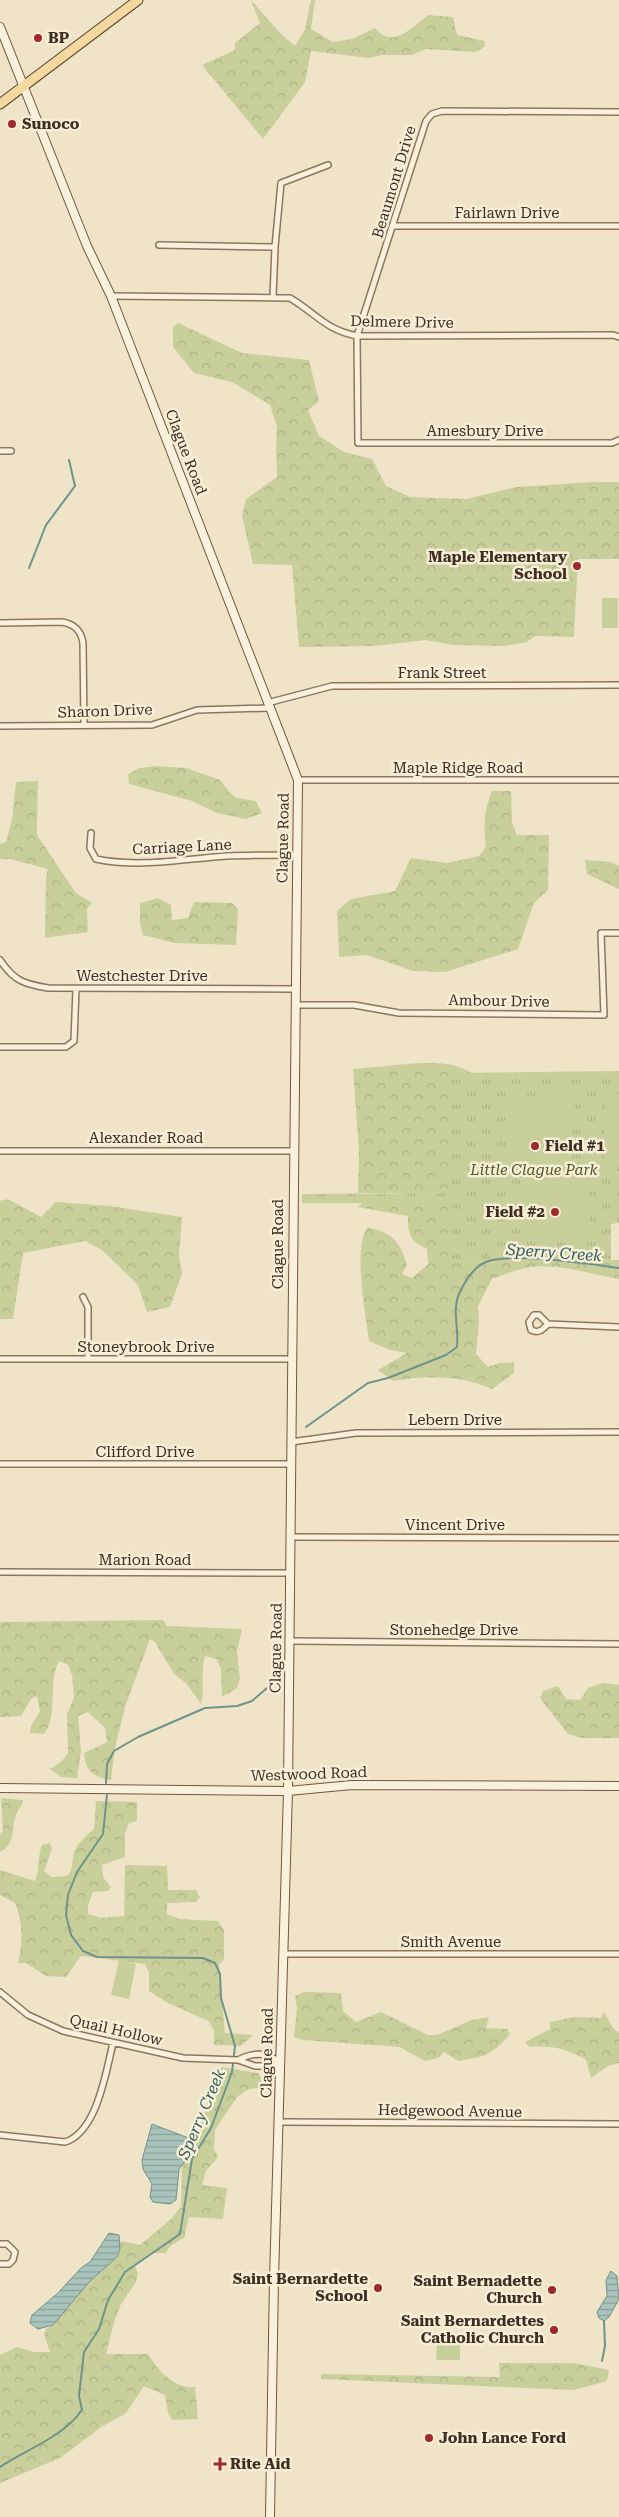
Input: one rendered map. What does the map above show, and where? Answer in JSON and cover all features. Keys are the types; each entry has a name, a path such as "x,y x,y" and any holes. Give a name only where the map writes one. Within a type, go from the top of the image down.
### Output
{"main road":[{"path":"0,104 138,0"},
{"name":"Clague Road","path":"0,27 87,246 111,296 298,780 288,1790 280,2122 274,2279 270,2517"},
{"name":"Westwood Road","path":"0,1788 288,1790 352,1785 619,1786"}],"street":[{"name":"Beaumont Drive","path":"358,443 358,336 426,122 432,114 442,111 619,112"},
{"path":"273,297 275,247 281,183 328,165"},
{"name":"Fairlawn Drive","path":"394,226 619,226"},
{"path":"159,245 275,247"},
{"name":"Delmere Drive","path":"111,296 290,298 321,322 340,333 358,336 613,335 619,337"},
{"name":"Amesbury Drive","path":"358,443 612,443 619,440"},
{"path":"0,451 11,451"},
{"path":"0,623 62,622 69,623 79,631 83,643 84,725"},
{"name":"Frank Street","path":"268,706 332,686 619,685"},
{"name":"Sharon Drive","path":"0,726 152,725 197,710 268,706"},
{"name":"Maple Ridge Road","path":"298,780 619,780"},
{"name":"Carriage Lane","path":"91,833 90,848 96,858 112,862 188,861 226,856 296,855"},
{"name":"Ambour Drive","path":"295,1005 354,1005 400,1013 604,1014 601,933 619,933"},
{"name":"Westchester Drive","path":"0,960 7,971 23,984 48,988 295,989"},
{"path":"0,1047 66,1047 74,1041 76,989"},
{"name":"Alexander Road","path":"0,1150 293,1151"},
{"path":"83,1297 88,1307 88,1359"},
{"path":"548,1324 619,1327"},
{"name":"Stoneybrook Drive","path":"0,1359 292,1359"},
{"name":"Lebern Drive","path":"291,1442 356,1433 619,1432"},
{"name":"Clifford Drive","path":"0,1464 291,1464"},
{"name":"Vincent Drive","path":"291,1537 619,1538"},
{"name":"Marion Road","path":"0,1572 290,1573"},
{"name":"Stonehedge Drive","path":"290,1641 619,1644"},
{"name":"Smith Avenue","path":"283,1954 619,1954"},
{"name":"Quail Hollow","path":"0,1992 28,2015 44,2024 63,2031 183,2058 238,2060 255,2066 268,2066 280,2062"},
{"path":"0,2135 65,2142 74,2139 83,2132 103,2084 113,2043"},
{"name":"Quail Hollow","path":"238,2060 250,2055 268,2054 280,2062"},
{"name":"Hedgewood Avenue","path":"280,2122 619,2124"},
{"path":"0,2244 8,2244 15,2252 13,2260 9,2264 0,2264"}],"green space":[{"path":"251,0 281,34 295,46 305,29 311,0 315,0 311,29 333,42 352,39 375,28 388,37 395,37 409,30 428,15 453,17 457,35 485,41 484,47 475,52 426,49 412,55 382,55 369,58 311,51 305,82 263,139 202,65 235,50 235,43 260,23"},
{"path":"178,323 242,353 309,360 319,401 308,410 319,436 344,452 372,459 386,486 410,497 466,499 516,487 619,482 619,559 578,559 574,637 535,636 527,642 506,646 453,645 426,640 374,646 299,647 292,565 253,564 242,516 246,499 277,477 277,426 270,405 232,382 194,373 173,347 173,327"},
{"path":"602,598 618,598 618,628 602,628"},
{"path":"156,766 186,768 220,780 229,792 237,798 256,801 262,813 246,819 217,813 192,801 129,784 128,774 139,768"},
{"path":"38,781 37,835 76,893 92,903 87,909 88,932 45,938 46,877 48,869 10,859 0,859 0,844 6,842 12,819 16,782"},
{"path":"492,791 511,791 512,822 517,835 549,835 548,890 534,903 518,949 445,972 413,971 367,955 339,957 337,911 351,899 395,891 411,858 447,863 479,856 486,847 485,819"},
{"path":"585,860 611,862 619,866 619,889 587,874"},
{"path":"158,898 171,905 172,920 188,918 194,902 232,903 238,909 236,945 175,943 143,935 140,923 140,903"},
{"path":"419,1063 453,1065 484,1081 449,1193 358,1193 359,1151 353,1069"},
{"name":"Little Clague Park","path":"619,1071 619,1223 611,1224 611,1261 449,1262 449,1203 302,1203 302,1194 449,1193 449,1073"},
{"name":"Field #1","path":"572,1089 575,1127 546,1165 511,1170 504,1105 506,1102"},
{"path":"606,1094 619,1094 619,1161 604,1161"},
{"name":"Field #2","path":"588,1166 589,1230 586,1233 522,1236 521,1194 551,1170"},
{"path":"8,1199 41,1217 56,1202 110,1206 182,1217 179,1256 182,1274 170,1307 147,1312 138,1285 102,1250 85,1241 23,1253 13,1319 0,1319 0,1201"},
{"path":"362,1203 449,1203 449,1262 619,1260 619,1279 549,1266 522,1269 492,1279 478,1306 479,1323 476,1354 488,1367 500,1363 514,1362 514,1373 492,1389 468,1381 443,1378 430,1377 393,1381 378,1370 407,1353 390,1350 369,1341 360,1265 363,1236 368,1227 383,1232 394,1239 401,1249 407,1265 402,1274 412,1278 428,1264 427,1249 411,1237 408,1216 358,1207"},
{"path":"163,1620 167,1626 242,1629 237,1651 240,1679 237,1688 222,1697 221,1668 216,1659 205,1656 201,1704 187,1684 174,1674 155,1642 150,1639 125,1707 115,1748 111,1780 95,1775 86,1764 84,1753 107,1742 105,1728 88,1712 78,1716 81,1751 77,1778 61,1777 50,1769 61,1762 68,1753 67,1715 74,1697 72,1675 68,1665 59,1661 54,1679 51,1717 44,1734 30,1733 31,1726 40,1711 37,1696 31,1699 21,1716 0,1717 0,1622"},
{"path":"603,1683 619,1685 619,1738 582,1738 568,1734 540,1698 543,1691 558,1686 566,1699 580,1700 588,1688"},
{"path":"1,1798 23,1800 14,1820 9,1844 0,1852 0,1834 3,1831"},
{"path":"96,1801 137,1802 137,1821 129,1823 125,1833 125,1857 102,1865 103,1877 111,1887 108,1891 93,1892 88,1905 88,1914 101,1918 124,1916 125,1865 167,1866 168,1890 196,1890 200,1897 196,1902 167,1903 167,1914 179,1919 218,1921 224,1930 224,1960 219,1964 225,2033 253,2035 241,2046 214,2045 214,2030 208,2021 166,2002 149,1991 149,1972 145,1964 81,1956 66,1977 46,1976 26,1963 18,1963 21,1947 20,1918 15,1903 0,1895 0,1870 35,1881 42,1845 50,1843 52,1849 44,1871 52,1877 67,1876 72,1867 75,1850 81,1841 94,1829"},
{"path":"119,1960 136,1964 129,1999 111,1995"},
{"path":"304,1992 341,1993 343,2011 356,2022 381,2012 428,2035 437,2035 472,2020 489,2017 486,2028 507,2029 510,2034 493,2051 475,2058 458,2061 444,2052 438,2058 425,2061 400,2047 303,2040 294,2037 297,2008 295,1996"},
{"path":"604,2012 613,2028 619,2033 619,2063 608,2066 591,2078 586,2060 579,2056 559,2049 530,2047 525,2042 550,2029 550,2022 575,2017 601,2018"},
{"path":"222,2067 258,2073 263,2082 260,2088 249,2089 237,2097 215,2130 214,2149 218,2157 206,2171 202,2185 227,2188 223,2219 189,2217 184,2238 171,2245 166,2253 153,2253 135,2265 138,2274 136,2282 121,2304 114,2322 106,2354 148,2354 168,2378 181,2385 195,2387 198,2419 172,2420 168,2413 165,2395 144,2386 126,2413 100,2428 60,2458 0,2483 0,2355 17,2347 34,2352 50,2352 44,2335 46,2329 53,2325 90,2281 117,2257 121,2241 140,2245 171,2219 181,2207 182,2163 196,2138 206,2110 212,2079"},
{"path":"437,2344 460,2344 460,2360 436,2360"},
{"path":"499,2363 574,2363 609,2370 607,2381 574,2390 321,2379 321,2374 500,2377"}],"water":[{"path":"152,2124 191,2139 189,2156 179,2169 176,2200 170,2204 153,2202 150,2197 152,2184 143,2169 142,2160"},
{"path":"109,2233 119,2235 120,2249 117,2257 90,2281 53,2325 38,2329 30,2323 32,2315 58,2293 81,2268 90,2262"},
{"path":"611,2271 617,2276 619,2299 609,2317 604,2321 599,2318 597,2312 607,2296 606,2280"}],"waterway":[{"path":"29,568 46,525 75,486 69,460"},
{"name":"Sperry Creek","path":"306,1427 368,1383 388,1378 446,1355 457,1347 457,1300 467,1279 481,1264 498,1259 531,1258 619,1268"},
{"name":"Sperry Creek","path":"106,1783 107,1764 114,1751 138,1737 205,1708 237,1706 252,1701 267,1688"},
{"name":"Sperry Creek","path":"0,2467 55,2435 65,2428 82,2410 79,2396 84,2352 99,2329 108,2300 125,2272 180,2234 192,2159 211,2128 232,2072 235,2046 221,1998 220,1974 215,1963 203,1958 97,1957 83,1951 71,1935 66,1915 68,1895 77,1872 103,1834 107,1795"},
{"path":"602,2361 605,2346 604,2321"}],"place":[{"name":"BP","path":"38,38"},
{"name":"Sunoco","path":"12,124"},
{"name":"Maple Elementary School","path":"577,566"},
{"name":"Field #1","path":"535,1146"},
{"name":"Field #2","path":"555,1212"},
{"name":"Saint Bernardette School","path":"378,2288"},
{"name":"Saint Bernadette Church","path":"552,2290"},
{"name":"Saint Bernardettes Catholic Church","path":"554,2330"},
{"name":"John Lance Ford","path":"429,2438"},
{"name":"Rite Aid","path":"220,2464"}]}
